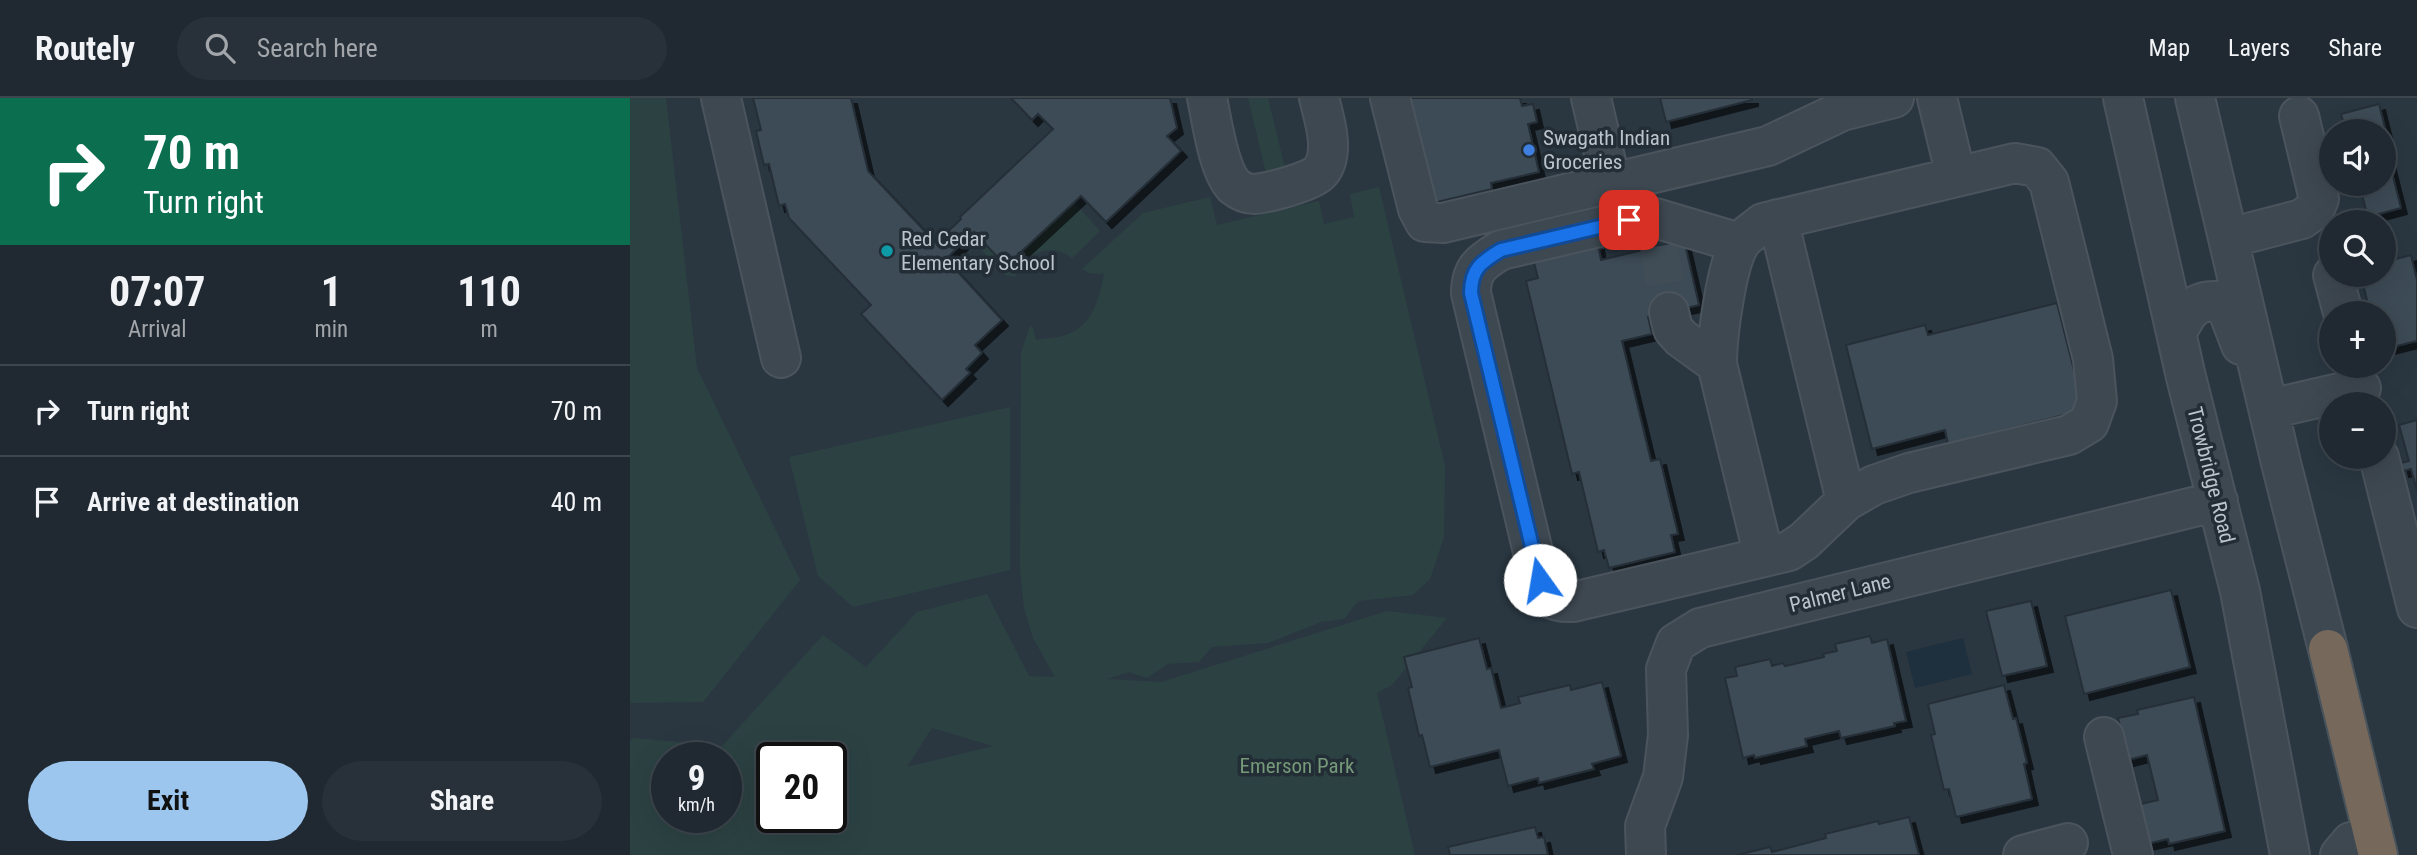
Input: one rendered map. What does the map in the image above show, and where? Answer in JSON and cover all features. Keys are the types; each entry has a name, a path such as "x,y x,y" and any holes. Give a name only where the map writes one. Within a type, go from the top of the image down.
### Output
{"highway":[{"path":"2328,649 2355,852"}],"street":[{"path":"721,98 782,358"},
{"path":"1207,98 1225,172 1237,188 1254,194 1303,182 1320,172 1327,155 1328,136 1319,98"},
{"path":"1390,98 1418,209 1425,222 1443,223 1768,146 1804,112 1842,111 1894,98"},
{"path":"1591,98 1611,183"},
{"path":"1937,98 1956,176"},
{"name":"Trowbridge Road","path":"2123,98 2186,377 2239,591 2290,855"},
{"path":"2174,98 2192,168 2229,238"},
{"path":"2195,98 2328,649"},
{"path":"2229,238 2302,219 2314,210 2319,199 2299,116"},
{"path":"1739,243 1657,232 1629,220 1501,250 1483,260 1471,277 1471,293 1540,580 1547,595 1560,603 1573,602 1764,557 1789,551 1804,541 1846,501 1874,485 1909,473 2069,436 2089,423 2097,401 2093,359 2049,182 2037,167 2015,163 1763,223 1739,243 1717,341 1717,364 1764,557"},
{"path":"1778,219 1846,501"},
{"path":"2177,332 2193,305 2213,300 2226,307 2281,463"},
{"path":"1669,312 1673,329 1681,338 1717,364"},
{"path":"2270,409 2361,386"},
{"path":"2382,469 2417,608"},
{"name":"Palmer Lane","path":"1646,855 1645,826 1663,777 1668,735 1666,669 1676,643 1700,628 2218,501"},
{"path":"2104,737 2133,855"},
{"path":"2022,855 2067,843"}],"green space":[{"path":"630,98 666,98 697,368 800,580 703,702 630,703"},
{"path":"1248,98 1268,98 1285,168 1266,173"},
{"name":"Emerson Park","path":"1379,187 1445,466 1444,537 1430,579 1413,595 1358,601 1344,619 1321,622 1268,643 1212,647 1199,662 1168,664 1147,678 1129,672 1107,679 1161,682 1387,611 1447,618 1392,685 1377,693 1415,855 630,855 630,740 634,738 678,742 651,742 651,833 742,833 742,742 726,742 823,635 866,667 917,612 987,594 1029,676 1055,677 1033,638 1024,608 1020,569 1021,352 1030,326 1033,327 1036,340 1063,336 1081,327 1100,294 1104,274 1089,273 1082,269 1143,213 1210,197 1217,225 1319,201 1324,224 1354,217 1350,194","holes":["932,728 993,746 907,767"]},
{"path":"1074,202 1100,231 1072,258 1055,250 1039,252 1025,262 1015,277 1005,275 969,237 974,232"},
{"path":"1010,407 1010,570 853,607 818,576 789,457"}],"water":[{"path":"1963,638 1972,674 1915,688 1906,652"}],"building":[{"name":"Red Cedar Elementary School","path":"753,98 851,98 868,171 936,243 1053,129 1038,114 1032,120 1011,98 1170,98 1177,128 1167,136 1181,151 1106,222 1081,196 1006,266 974,232 946,259 1002,320 975,345 982,353 966,369 970,373 942,400 861,314 871,305 789,218 785,204 779,206 769,164 764,165 756,131 761,130"},
{"path":"1409,98 1520,98 1522,106 1533,104 1537,122 1528,124 1539,172 1491,183 1492,189 1433,203"},
{"path":"1660,98 1752,98 1752,100 1666,122"},
{"path":"2379,104 2383,119 2342,119 2341,114"},
{"path":"2396,188 2401,208 2366,210 2362,196 2396,196"},
{"path":"1684,240 1699,305 1648,317 1652,334 1622,341 1651,461 1660,459 1678,534 1671,535 1675,552 1609,568 1604,550 1598,552 1579,472 1572,474 1526,281 1538,278 1533,259 1598,244 1601,260"},
{"path":"2411,255 2417,280 2417,341 2396,346 2396,301 2367,301 2364,287 2396,287 2396,259"},
{"path":"2057,303 2084,410 1948,444 1945,430 1872,449 1846,345 1925,325 1928,335"},
{"path":"2417,420 2417,490 2411,469 2403,471 2401,463 2409,461 2399,425"},
{"path":"2171,590 2190,667 2084,694 2065,616"},
{"path":"2031,601 2047,666 2002,676 1986,611"},
{"path":"1870,636 1872,643 1887,639 1906,721 1841,738 1839,731 1805,739 1807,746 1755,758 1754,755 1743,758 1725,678 1737,676 1735,667 1770,659 1772,666 1783,663 1785,666 1824,657 1823,654 1837,651 1835,644"},
{"path":"1479,638 1487,669 1491,668 1501,708 1520,703 1518,697 1570,685 1571,690 1602,682 1621,756 1592,764 1594,769 1539,783 1538,778 1508,786 1499,750 1430,767 1422,735 1419,736 1408,688 1412,687 1404,657"},
{"path":"2004,685 2013,719 2016,718 2032,799 1956,817 1949,789 1944,790 1931,735 1935,734 1928,704"},
{"path":"2194,697 2225,831 2169,844 2168,839 2146,844 2137,805 2158,800 2147,755 2128,760 2118,718 2138,714 2137,710"},
{"path":"1909,817 1919,855 1737,855 1770,847 1772,852 1826,838 1825,834 1878,821 1879,824"},
{"path":"1535,827 1538,838 1544,837 1548,855 1450,855 1448,847"}],"tunnel":[{"path":"1659,246 1669,312"}],"place":[{"name":"Swagath Indian Groceries","path":"1529,150"},
{"name":"Red Cedar Elementary School","path":"887,251"}],"route":[{"path":"1540,580 1471,293 1471,277 1483,260 1501,250 1629,220"}]}
